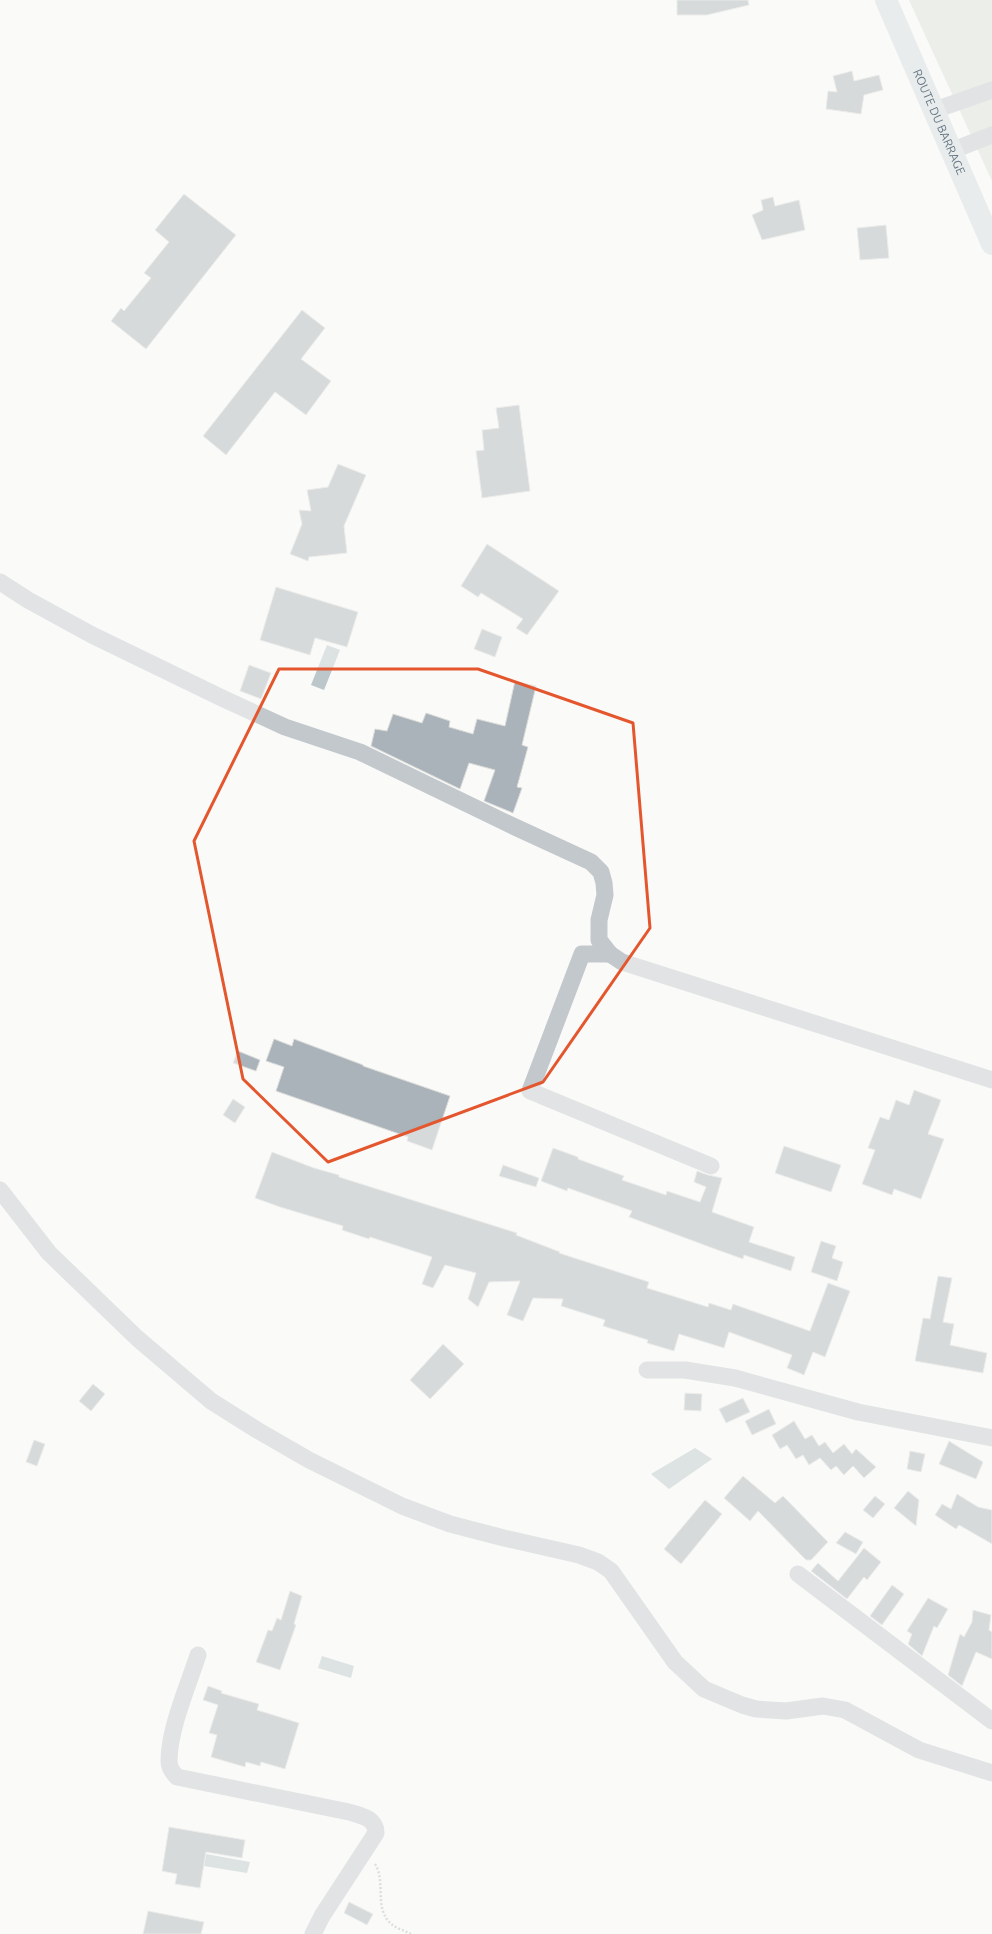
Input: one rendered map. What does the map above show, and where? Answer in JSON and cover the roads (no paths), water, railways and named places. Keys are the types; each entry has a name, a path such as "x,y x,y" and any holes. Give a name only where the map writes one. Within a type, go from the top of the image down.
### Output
{"main road":[{"name":"ROUTE DU BARRAGE","path":"886,0 992,244"}],"street":[{"path":"935,110 992,90"},
{"path":"951,151 992,135"},
{"path":"0,582 28,600 92,636 224,699 284,727 360,752 591,862 601,872 604,883 605,895 598,920 599,940 610,954 622,962 992,1080"},
{"path":"610,954 582,954 530,1092 711,1166"},
{"path":"0,1190 49,1253 137,1338 211,1401 264,1434 309,1460 402,1506 450,1524 579,1555 598,1562 611,1571 675,1662 704,1689 742,1705 756,1709 786,1711 823,1706 845,1710 919,1750 992,1773"},
{"path":"647,1370 685,1370 735,1378 858,1412 992,1438"},
{"path":"798,1574 992,1721"},
{"path":"198,1655 174,1730 168,1762 172,1772 177,1777 349,1812 370,1819 375,1824 376,1833 322,1916 313,1934"}]}
